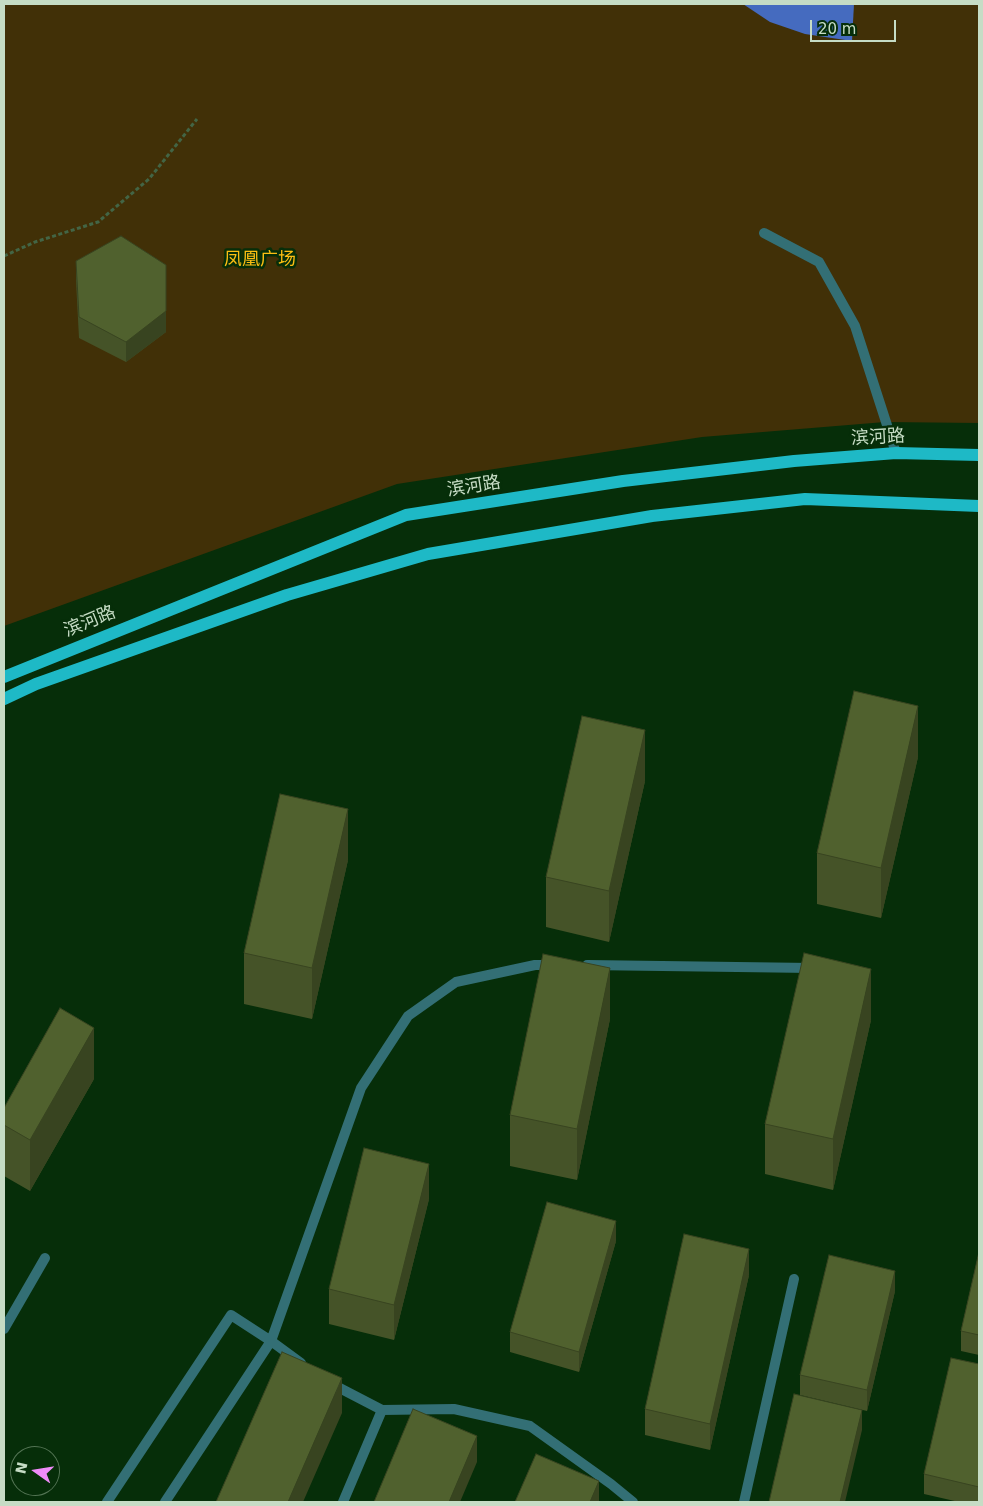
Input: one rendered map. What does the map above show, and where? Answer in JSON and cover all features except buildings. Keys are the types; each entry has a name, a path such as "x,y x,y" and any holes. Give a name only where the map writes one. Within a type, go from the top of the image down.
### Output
{"main road":[{"name":"滨河路","path":"4,677 406,515 623,481 794,461 896,453 979,455"},
{"path":"4,698 36,684 287,595 428,554 652,516 805,499 979,506"}],"street":[{"path":"764,233 819,262 855,326 896,453"},
{"path":"165,1502 271,1341 361,1088 408,1016 456,982 534,965 817,968"},
{"path":"4,1329 45,1258"},
{"path":"744,1502 794,1279"},
{"path":"107,1502 231,1314 306,1368"},
{"path":"321,1378 382,1410 454,1409 530,1426 633,1502"},
{"path":"343,1502 382,1410"}],"path":[{"path":"4,256 35,242 98,222 149,179 197,119"}],"green space":[{"name":"凤凰广场","path":"4,4 979,4 979,423 885,422 702,437 397,484 4,626"}],"water":[{"path":"743,4 854,4 852,41 805,34 770,22"}]}
